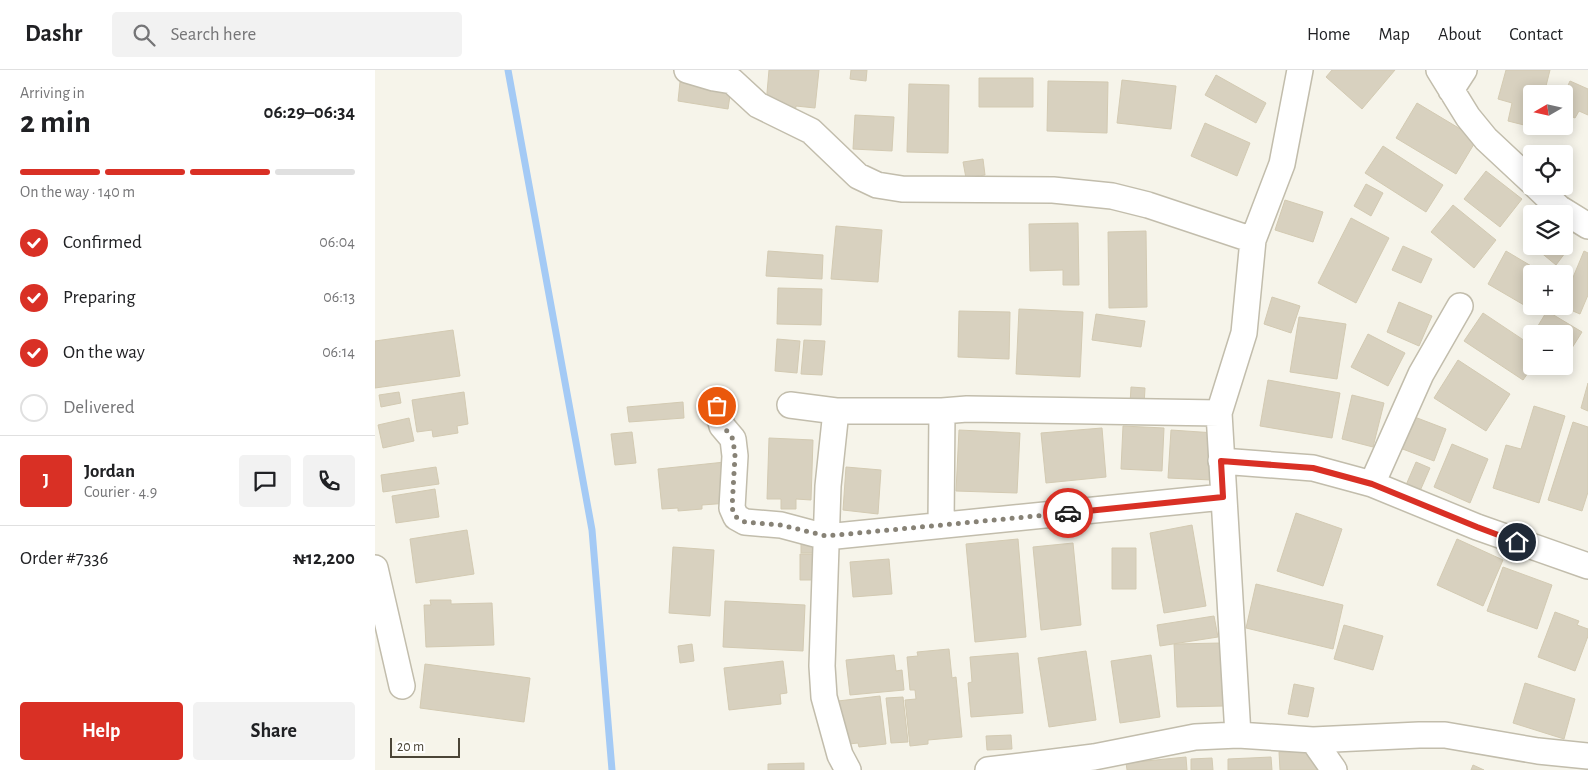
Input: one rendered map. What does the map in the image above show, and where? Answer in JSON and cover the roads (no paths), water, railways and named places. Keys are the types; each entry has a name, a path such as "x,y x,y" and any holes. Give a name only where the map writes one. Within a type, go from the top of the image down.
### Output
{"street":[{"path":"687,70 713,78 732,80 758,105 811,130 857,176 877,185 902,189 1053,190 1112,196 1148,204 1253,240"},
{"path":"1238,735 1219,413 1244,333 1253,240 1282,164 1301,70"},
{"path":"1451,77 1467,117 1486,139 1523,174"},
{"path":"1545,195 1559,208 1588,226"},
{"path":"1372,484 1421,374 1460,306"},
{"path":"717,406 723,426 733,439 735,456 732,508 736,517 745,522 781,525 826,536 1223,497"},
{"path":"790,406 836,412 967,409 1219,413"},
{"path":"941,525 943,411"},
{"path":"836,412 827,486 822,666 825,697 840,755 848,770"},
{"path":"1221,461 1313,468 1372,484 1477,527 1588,566"},
{"path":"375,568 402,686"},
{"path":"988,770 1094,764 1195,737 1238,735 1313,740 1445,735 1538,751 1588,756"},
{"path":"1313,740 1334,770"}],"waterway":[{"path":"508,70 592,530 612,770"}]}
